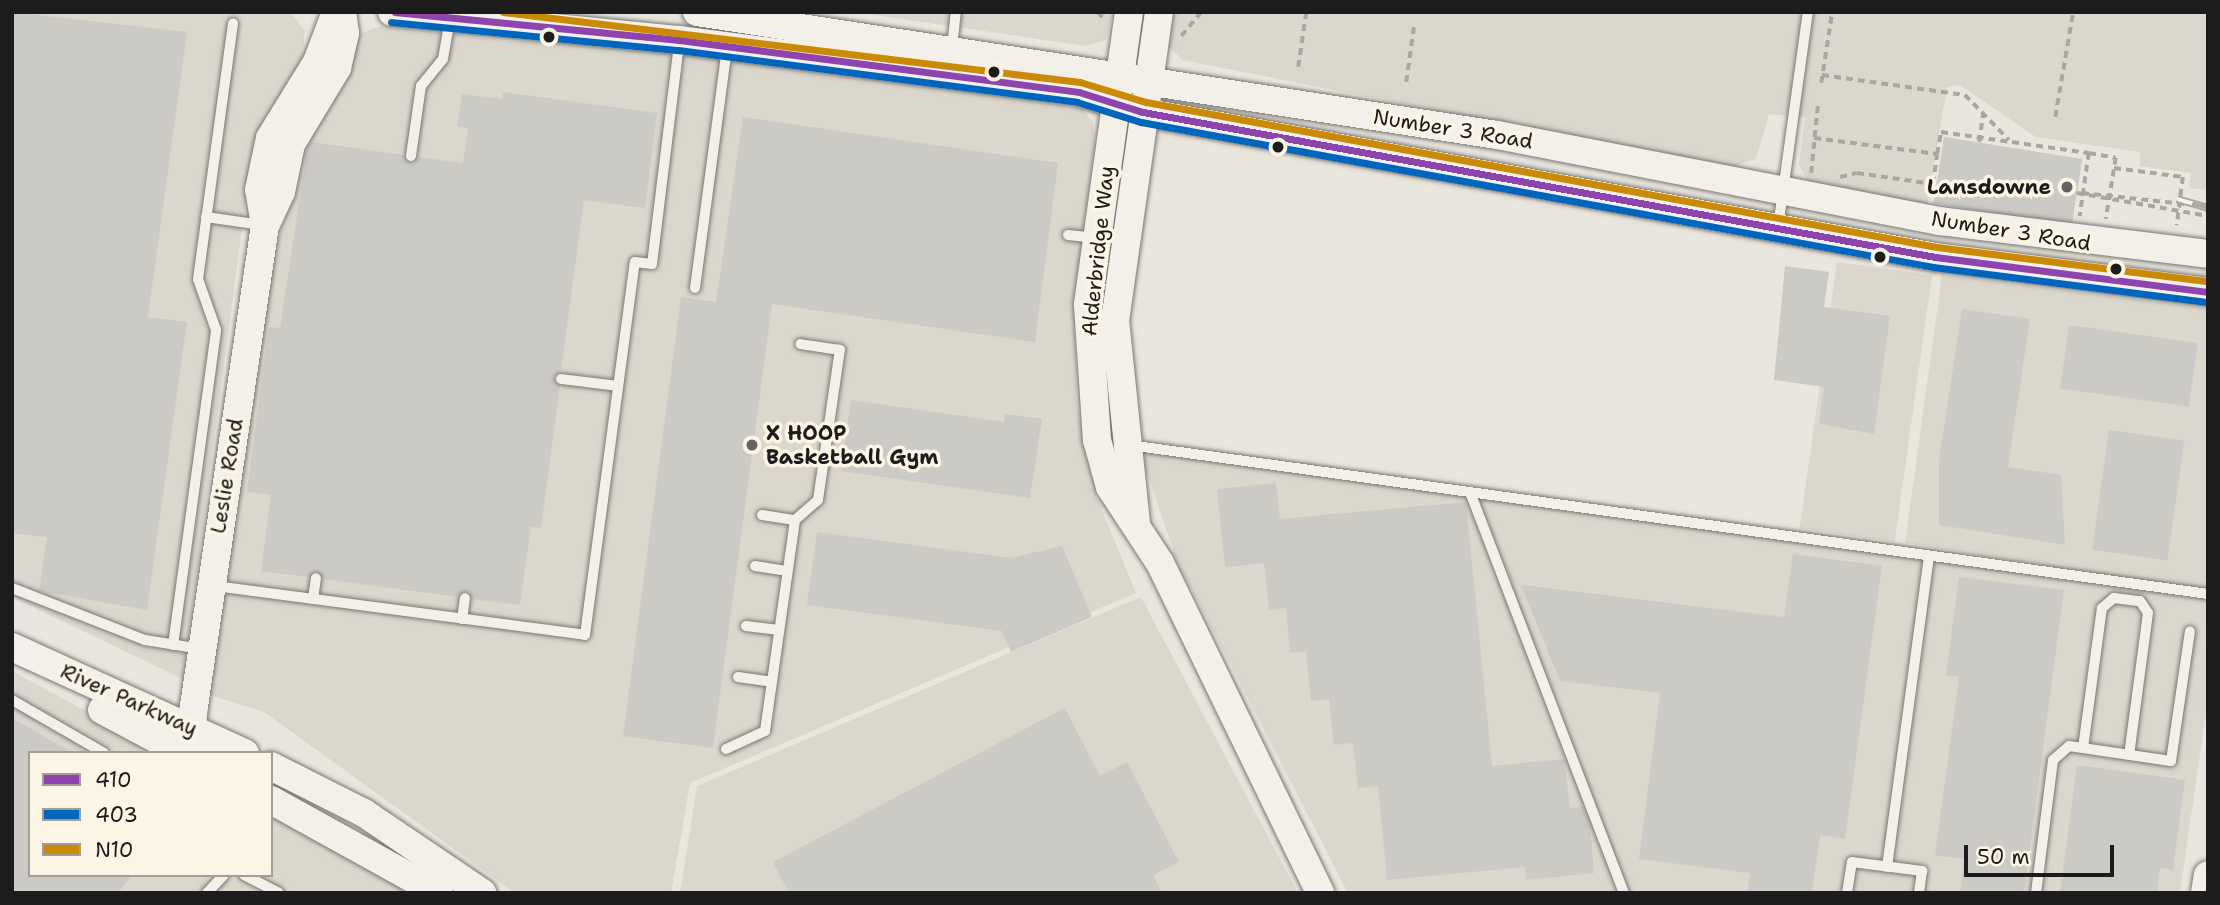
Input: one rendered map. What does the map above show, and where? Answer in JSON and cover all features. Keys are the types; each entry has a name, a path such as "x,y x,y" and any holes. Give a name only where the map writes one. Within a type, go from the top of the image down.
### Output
{"main road":[{"name":"Leslie Road","path":"187,740 211,585 258,338 265,226 259,190 270,138 317,62 336,12"},
{"name":"Leslie Road","path":"265,226 291,144 337,68 345,33 342,12"},
{"name":"Number 3 Road","path":"392,12 679,40 1079,92 1117,90 1148,83 1497,135 1796,187 2075,242 2208,254"},
{"name":"Number 3 Road","path":"697,12 951,52 1117,90 1143,111 1936,257 2208,292"},
{"name":"Alderbridge Way","path":"1136,523 1115,321 1159,12"},
{"name":"Alderbridge Way","path":"1117,16 1117,90 1082,237 1088,357 1097,440 1110,487 1136,523 1320,893"},
{"name":"River Parkway","path":"12,646 187,740"},
{"name":"River Parkway","path":"12,659 187,740 236,751"},
{"path":"187,740 206,751"},
{"path":"273,767 364,813 482,893"},
{"path":"273,787 395,851 453,893"},
{"path":"273,801 439,893"},
{"path":"2205,893 2208,875"}],"lane":[{"path":"951,52 956,12"},
{"path":"1778,227 1796,187 1808,12"},
{"path":"411,156 421,86 443,59 450,19"},
{"path":"173,645 216,330 198,279 233,23"},
{"path":"211,585 585,635 635,261 652,264 679,40"},
{"path":"695,288 727,46"},
{"path":"206,217 265,226"},
{"path":"726,749 765,731 795,520 818,500 839,350 800,344"},
{"path":"561,379 618,386"},
{"path":"1097,440 2208,594"},
{"path":"1470,492 1624,893"},
{"path":"762,515 795,520"},
{"path":"1887,867 1929,556"},
{"path":"755,566 788,571"},
{"path":"313,599 316,578"},
{"path":"12,589 173,645 201,649"},
{"path":"462,619 465,598"},
{"path":"2083,748 2102,608 2114,598 2140,601 2148,613 2129,755"},
{"path":"746,626 779,631"},
{"path":"2036,893 2053,760 2069,746 2171,761 2190,631"},
{"path":"738,677 772,682"},
{"path":"12,700 101,751"},
{"path":"1847,893 1852,862 1922,871 1919,893"},
{"path":"207,893 222,877"},
{"path":"248,877 279,893"}],"path":[{"path":"1098,12 1117,16"},
{"path":"1178,40 1201,12"},
{"path":"1298,67 1306,12"},
{"path":"1821,83 1832,12"},
{"path":"2055,117 2073,12"},
{"path":"1406,82 1414,24"},
{"path":"1822,75 1965,95 2010,142"},
{"path":"1912,95 1913,88"},
{"path":"1796,187 1814,138 1818,102"},
{"path":"1979,140 1983,114"},
{"path":"1931,196 1941,132 1979,140 2089,153 2116,158 2105,228"},
{"path":"1814,138 1937,154"},
{"path":"1905,150 1906,142"},
{"path":"2084,190 2089,153"},
{"path":"2114,167 2183,177 2176,235"},
{"path":"1828,180 1857,173 1933,184"},
{"path":"2208,207 2084,190 2077,193 2082,198 2208,216"},
{"path":"2079,219 2082,198"}],"shaded area":[{"path":"12,12 290,12 305,31 302,62 259,131 251,159 183,679 12,597"},
{"path":"853,12 1112,12 1106,40 1086,46"},
{"path":"1172,12 2208,12 2208,190 2189,188 2191,173 2140,166 2140,152 2036,137 1960,85 1947,87 1927,207 1809,183 1799,165 1805,117 1769,114 1756,159 1728,168 1182,60 1168,45"},
{"path":"381,26 507,41 644,45 1082,108 1093,123 1095,144 1074,301 1077,406 1096,496 1136,593 690,783 671,893 515,893 264,712 190,689 296,152 357,35"},
{"path":"1837,262 1932,275 1895,542 1800,528"},
{"path":"1942,275 2208,309 2208,592 1905,543"},
{"path":"1138,446 2208,594 2208,699 2180,893 1348,893 1177,561"},
{"path":"1141,597 1298,893 680,893 697,786"},
{"path":"12,671 159,751 28,751 28,877 273,877 273,812 414,893 12,893"}],"building":[{"path":"12,12 187,32 148,317 187,322 147,610 39,591 47,537 12,533"},
{"path":"503,92 657,113 645,208 584,200 561,372 554,377 560,386 541,528 531,527 520,605 472,599 465,591 458,597 323,579 316,571 309,577 261,571 271,495 247,492 269,327 280,328 307,150 311,142 404,155 411,163 418,157 463,163 468,128 457,127 462,94 503,99"},
{"path":"743,117 1058,163 1035,342 772,304 713,748 623,736 681,297 716,302"},
{"path":"1944,137 2082,159 2072,225 1934,203"},
{"path":"1785,266 1829,272 1824,307 1890,316 1874,434 1819,424 1824,387 1774,380"},
{"path":"1962,309 2030,319 2008,467 2061,475 2065,545 1939,525 1939,460"},
{"path":"2069,325 2198,343 2189,406 2060,388"},
{"path":"851,400 1004,422 1005,414 1042,419 1030,498 841,471"},
{"path":"2109,430 2184,441 2167,560 2092,550"},
{"path":"1276,483 1280,519 1466,502 1492,766 1564,759 1570,808 1583,807 1590,824 1594,873 1526,880 1525,867 1387,880 1378,786 1358,788 1353,743 1334,745 1329,699 1311,701 1306,651 1290,653 1286,608 1269,610 1264,563 1225,567 1217,489"},
{"path":"817,532 1011,558 1062,546 1092,617 1011,652 1002,631 807,605"},
{"path":"1793,554 1882,566 1845,839 1820,835 1812,893 1747,893 1750,873 1639,859 1660,693 1560,681 1521,585 1784,617"},
{"path":"1959,577 2064,590 2024,893 1960,893 1964,859 1935,855 1959,677 1946,675"},
{"path":"1065,708 1100,776 1127,762 1179,862 1153,875 1162,893 789,893 773,862"},
{"path":"12,718 70,751 28,751 28,877 130,877 118,893 12,893"},
{"path":"2077,765 2185,780 2173,870 2160,868 2157,893 2060,893"}],"railway":[{"path":"2177,199 2208,208"}],"transit line":[{"name":"410","path":"395,12 679,40 1079,92 1143,112 1935,257 2208,292"},
{"name":"N10","path":"503,12 1080,82 1146,102 1937,247 2208,281"},
{"name":"403","path":"391,22 678,50 1077,102 1141,122 1933,267 2207,302"}],"place":[{"name":"Lansdowne","path":"2067,187"},
{"name":"X HOOP Basketball Gym","path":"752,445"}]}
